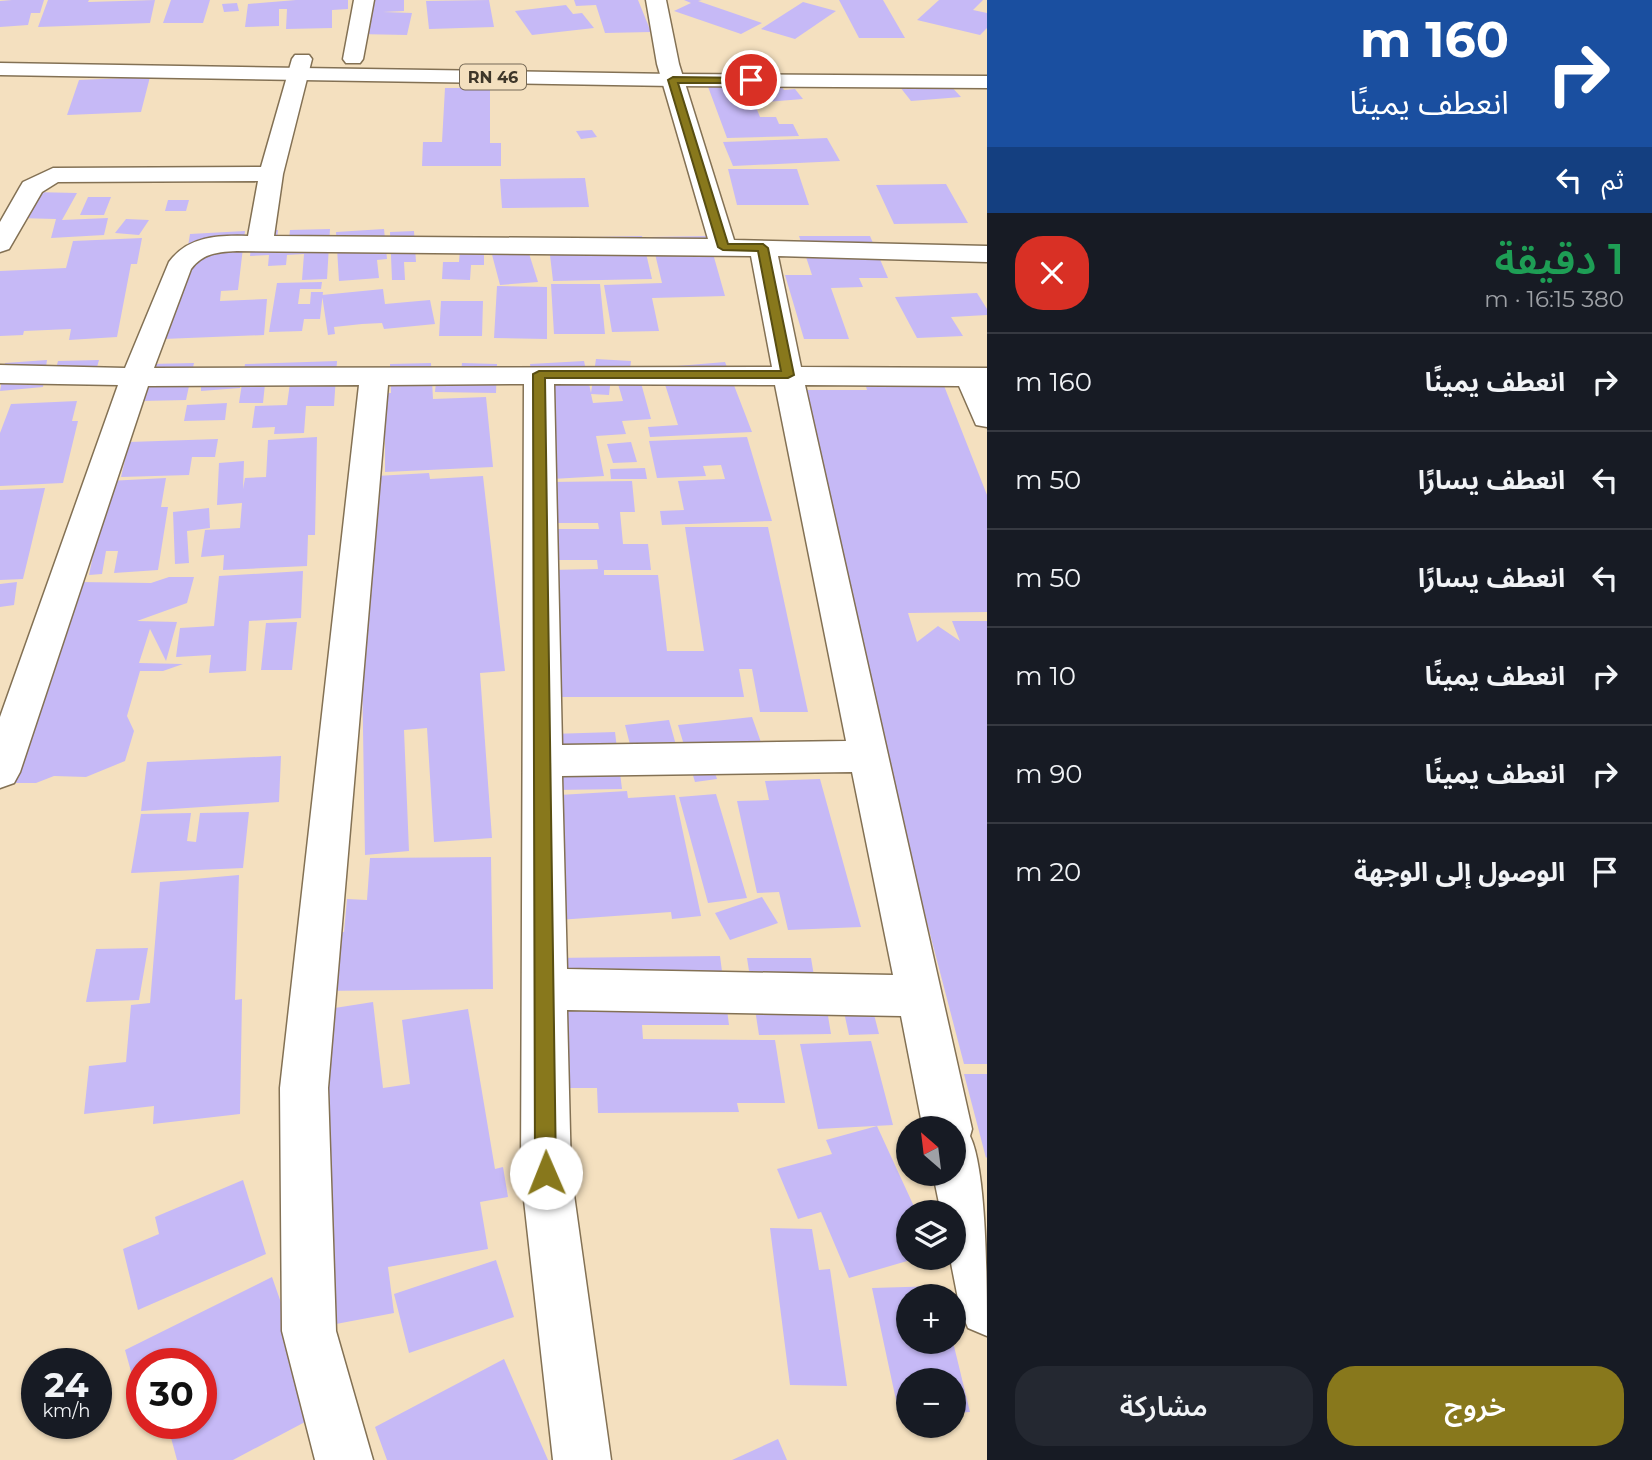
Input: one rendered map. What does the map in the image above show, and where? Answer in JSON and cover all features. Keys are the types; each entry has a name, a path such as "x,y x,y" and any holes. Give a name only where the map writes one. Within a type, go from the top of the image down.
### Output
{"street":[{"path":"353,59 364,0"},
{"path":"656,0 670,72 723,247"},
{"name":"RN 46","path":"0,54 300,66 987,79"},
{"name":"RN 46","path":"0,69 300,66 353,59 670,72"},
{"path":"260,244 271,174 300,66"},
{"path":"0,244 32,187 53,175 271,174"},
{"path":"0,772 136,377 185,256 209,245 260,244 723,247 987,254"},
{"path":"763,248 945,1116"},
{"path":"0,374 136,377 539,374 978,377 987,418"},
{"path":"539,374 546,1173 582,1460"},
{"path":"344,1460 309,1331 304,1088 374,377"},
{"path":"542,761 869,756"},
{"path":"544,989 920,996"},
{"path":"961,1186 987,1309"}],"building":[{"path":"44,0 40,13 31,13 28,25 0,27 0,1"},
{"path":"48,0 155,0 150,23 38,27"},
{"path":"171,0 210,0 203,23 163,23"},
{"path":"348,0 348,9 332,10 332,28 286,29 287,9 279,9 279,26 245,27 248,4"},
{"path":"365,0 404,0 404,11 383,12 412,13 407,35 357,34"},
{"path":"489,0 494,27 429,29 426,1"},
{"path":"574,0 638,0 651,32 605,33 596,5 576,6"},
{"path":"684,0 702,0 698,1 762,23 741,34 674,11 691,3"},
{"path":"839,0 883,0 905,38 859,38"},
{"path":"939,0 983,0 973,10 987,13 987,28 980,35 917,20"},
{"path":"803,2 836,11 795,39 761,29"},
{"path":"237,3 239,11 224,12 222,4"},
{"path":"566,5 573,14 582,13 594,28 532,35 515,11"},
{"path":"150,77 141,112 67,115 79,80"},
{"path":"746,83 760,117 776,117 779,124 793,124 799,136 727,138 707,84"},
{"path":"779,83 784,90 795,89 803,99 766,102 754,85"},
{"path":"948,83 961,97 911,101 900,87"},
{"path":"445,88 490,88 490,143 501,143 501,166 422,166 423,142 442,142"},
{"path":"592,130 597,137 581,139 576,131"},
{"path":"827,138 840,161 733,166 723,142"},
{"path":"728,169 797,169 809,205 737,205"},
{"path":"585,178 589,207 502,208 500,179"},
{"path":"946,184 968,223 894,224 876,185"},
{"path":"33,192 77,193 62,220 108,218 104,235 51,238 56,219 17,218"},
{"path":"88,197 111,197 104,215 80,215"},
{"path":"168,200 189,200 186,211 165,211"},
{"path":"126,219 149,220 139,235 115,233"},
{"path":"330,229 327,279 302,280 304,254 287,255 286,265 268,266 269,255 250,256 253,231 278,230 276,249 288,249 290,230"},
{"path":"384,229 387,259 377,260 379,278 339,281 336,232"},
{"path":"245,231 238,290 221,291 220,301 267,299 264,335 163,339 168,306 178,306 190,234"},
{"path":"414,231 416,262 404,262 405,280 392,280 390,232"},
{"path":"642,236 652,279 553,281 548,238"},
{"path":"708,236 725,296 652,298 659,331 612,332 604,285 662,283 651,237"},
{"path":"799,236 870,236 888,278 859,278 863,287 831,288 849,339 804,339 785,275 812,275"},
{"path":"142,238 137,264 131,264 117,337 69,340 71,329 24,331 23,335 0,336 0,271 66,268 73,241"},
{"path":"526,244 538,282 500,285 490,247"},
{"path":"484,245 484,265 471,265 470,280 442,279 443,262 459,262 460,249"},
{"path":"322,282 321,289 300,289 298,304 310,304 311,292 323,292 320,319 304,319 302,331 269,332 277,283"},
{"path":"551,284 600,284 605,334 554,334"},
{"path":"497,286 547,287 547,339 494,338"},
{"path":"383,289 385,304 430,300 435,324 384,329 382,323 362,324 334,327 335,334 328,335 322,295"},
{"path":"977,293 987,309 987,315 951,317 963,336 917,338 895,297"},
{"path":"441,301 483,301 482,336 439,336"},
{"path":"596,359 631,361 629,378 611,377 609,395 591,394 593,403 623,401 618,384 641,383 651,419 622,421 626,434 596,436 604,476 552,479 530,364 584,361 591,393"},
{"path":"47,360 43,387 0,391 5,363"},
{"path":"99,360 94,378 53,380 58,361"},
{"path":"337,361 334,406 306,406 304,433 274,434 275,427 252,428 255,406 287,405 290,383 265,384 263,403 239,403 245,364"},
{"path":"725,362 752,432 650,437 648,427 678,425 662,375 641,369"},
{"path":"194,363 186,400 142,401 150,364"},
{"path":"431,363 433,399 486,397 493,467 385,472 385,393 391,393 390,364"},
{"path":"462,363 497,364 496,393 435,392 437,372 461,372"},
{"path":"862,373 939,373 987,495 987,612 908,613 917,642 938,626 960,641 952,621 987,621 987,1064 964,1064 788,390 867,390"},
{"path":"240,375 240,388 201,391 201,378"},
{"path":"77,401 72,421 78,421 63,483 0,486 0,433 11,404"},
{"path":"227,403 225,420 184,421 187,405"},
{"path":"317,437 315,535 308,535 307,566 223,570 224,555 201,557 205,530 240,528 242,503 217,505 219,463 244,461 243,489 245,478 266,477 268,440"},
{"path":"747,437 772,521 662,525 660,511 684,510 678,481 725,479 721,465 703,466 706,476 657,478 649,441"},
{"path":"218,439 215,457 192,457 189,475 121,477 129,442"},
{"path":"631,442 637,462 613,463 607,444"},
{"path":"645,468 647,479 611,479 610,469"},
{"path":"429,473 430,479 483,476 505,671 480,673 492,838 434,842 427,728 404,730 409,851 365,855 359,477"},
{"path":"166,478 161,507 168,507 158,570 114,573 118,551 106,551 102,574 89,575 108,481"},
{"path":"632,481 635,512 620,512 623,544 648,544 651,570 604,570 604,575 658,575 667,651 704,651 685,527 768,527 808,712 760,712 752,669 739,669 744,697 555,697 549,570 598,569 597,560 549,560 555,529 599,529 598,523 551,523 549,482"},
{"path":"45,488 23,579 0,580 0,490"},
{"path":"209,508 210,528 187,531 189,563 175,564 173,512"},
{"path":"303,571 301,618 249,621 246,671 209,673 211,655 176,657 180,628 214,626 219,576"},
{"path":"169,577 194,577 187,603 137,621 177,622 166,661 150,629 139,663 183,664 163,671 140,671 127,716 134,731 125,761 86,777 54,776 36,783 5,783 79,582 151,583"},
{"path":"17,582 14,605 0,607 0,584"},
{"path":"297,622 292,670 261,670 266,623"},
{"path":"752,717 763,748 709,754 717,779 695,782 678,725"},
{"path":"669,720 681,763 636,768 625,725"},
{"path":"615,732 622,789 556,790 551,734"},
{"path":"281,756 279,802 141,811 147,762"},
{"path":"820,779 861,927 788,930 779,892 757,893 737,801 769,800 765,781"},
{"path":"627,791 628,798 675,795 701,916 672,919 671,912 558,920 542,796"},
{"path":"716,794 747,898 708,903 679,797"},
{"path":"249,812 243,868 131,873 141,814 191,813 187,841 196,842 200,813"},
{"path":"491,857 493,989 319,991 325,932 344,932 347,899 367,900 370,858"},
{"path":"239,875 235,1000 242,999 240,1114 153,1124 154,1106 84,1114 89,1066 126,1062 131,1005 150,1003 160,882"},
{"path":"762,897 778,923 730,940 715,913"},
{"path":"148,948 139,1000 86,1002 96,949"},
{"path":"720,956 729,1025 642,1025 643,1039 775,1040 785,1103 737,1103 739,1112 598,1113 597,1088 559,1088 553,958"},
{"path":"747,958 811,958 814,976 824,992 831,1034 759,1035"},
{"path":"865,979 879,1034 849,1035 837,980"},
{"path":"373,1002 383,1088 410,1084 402,1020 468,1009 495,1169 503,1167 508,1197 480,1202 488,1249 388,1267 394,1313 336,1324 309,1012"},
{"path":"871,1041 893,1125 818,1129 800,1044"},
{"path":"964,1074 987,1074 986,1158"},
{"path":"877,1126 896,1167 896,1186 905,1186 911,1200 896,1200 896,1264 849,1278 821,1212 798,1219 777,1169 832,1154 826,1140"},
{"path":"243,1180 266,1254 138,1310 123,1249 159,1234 155,1217"},
{"path":"770,1228 812,1229 819,1270 830,1269 847,1386 790,1385"},
{"path":"496,1260 514,1317 409,1353 394,1294"},
{"path":"272,1277 320,1414 233,1460 177,1460 171,1439 217,1439 217,1348 129,1348"},
{"path":"896,1287 896,1354 956,1354 959,1368 896,1368 896,1400 872,1288"},
{"path":"504,1359 548,1460 387,1460 375,1427"},
{"path":"966,1396 970,1412 966,1412"},
{"path":"778,1439 787,1460 732,1460"}],"route":[{"path":"546,1173 539,374 788,375 763,248 723,247 673,80 751,80"}]}
